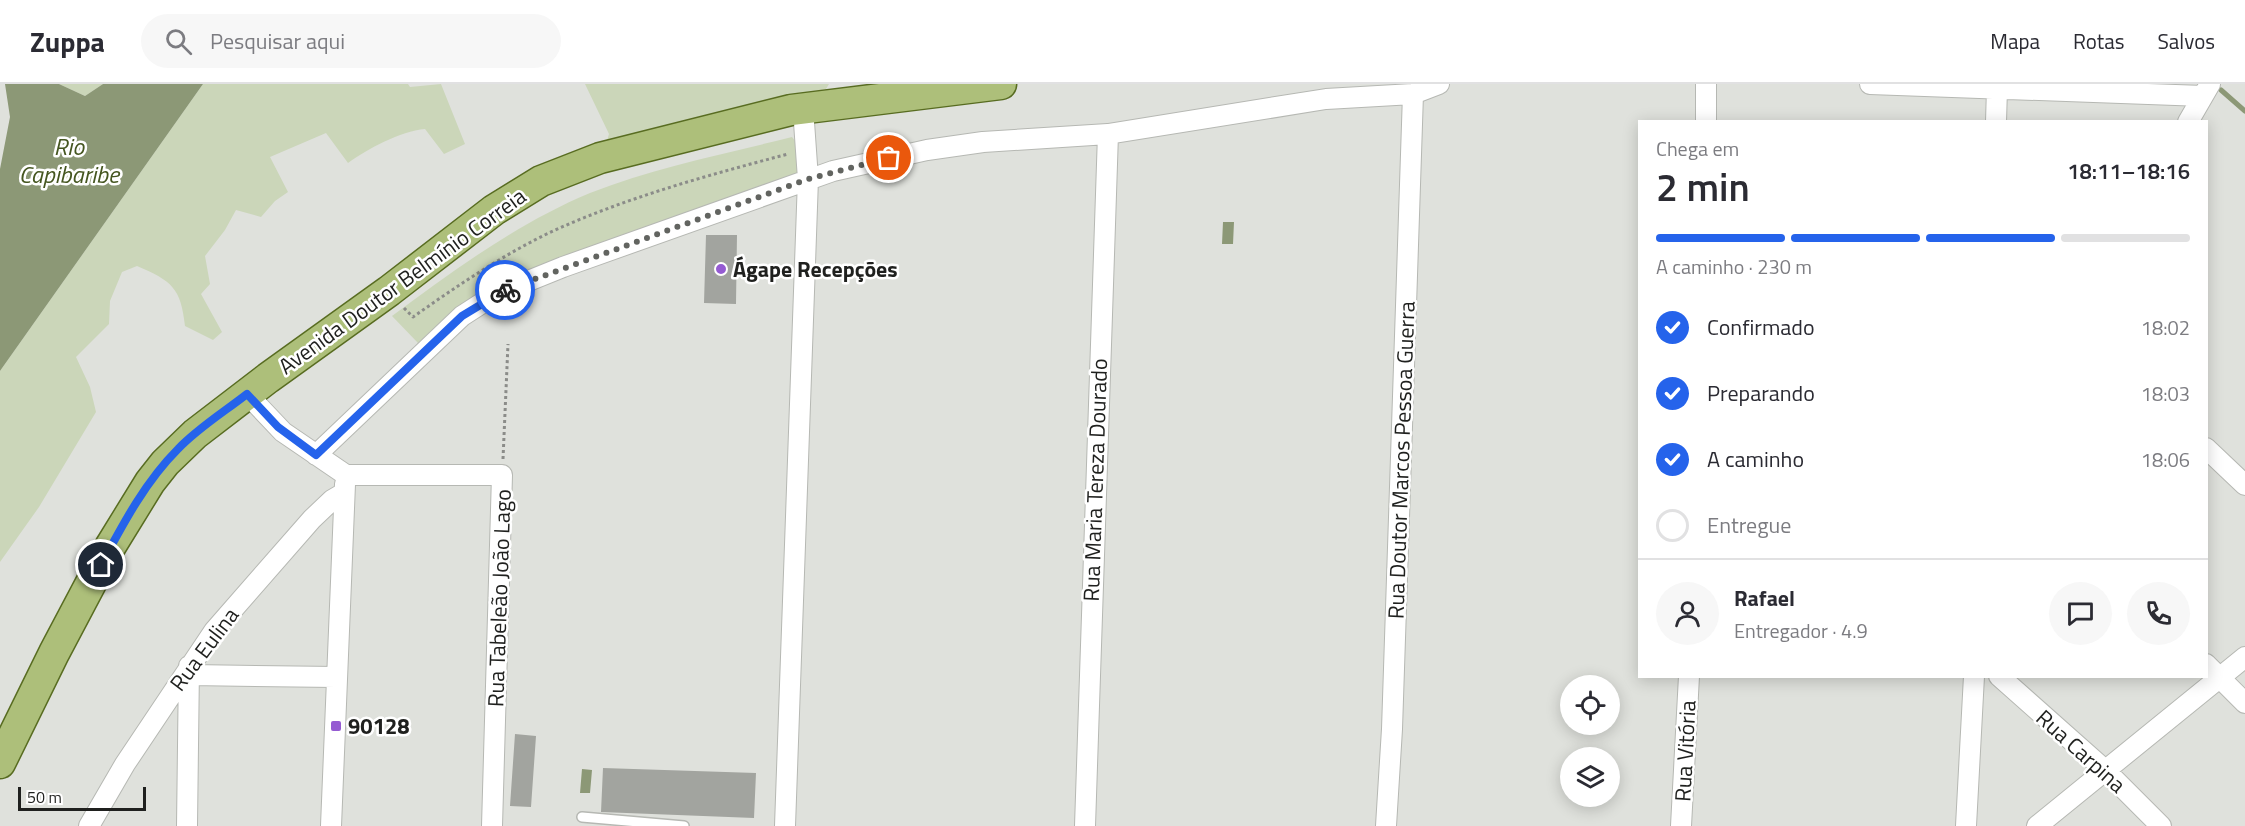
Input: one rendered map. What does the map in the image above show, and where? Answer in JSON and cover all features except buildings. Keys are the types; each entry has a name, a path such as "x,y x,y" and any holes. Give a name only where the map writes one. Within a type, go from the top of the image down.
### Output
{"main road":[{"name":"Avenida Doutor Belmínio Correia","path":"0,764 54,653 110,547 150,482 179,448 247,394 389,291 494,210 541,181 600,158 803,108 1000,84"}],"street":[{"path":"316,455 462,316 496,294 808,179 927,150 983,142 1108,134 1326,99 1413,94 1439,84"},
{"path":"1706,84 1706,120"},
{"path":"1870,84 2206,90 2189,120"},
{"path":"1996,120 1997,88"},
{"name":"Rua Doutor Marcos Pessoa Guerra","path":"1386,826 1392,729 1413,94"},
{"path":"785,826 808,179 803,108"},
{"name":"Rua Maria Tereza Dourado","path":"1085,826 1108,134"},
{"path":"247,394 278,427 316,455 345,484 331,826"},
{"path":"2208,450 2245,485"},
{"name":"Rua Tabeleão João Lago","path":"345,484 502,475 492,826"},
{"name":"Rua Eulina","path":"89,826 125,764 214,631 345,484"},
{"path":"2245,657 2213,671 2245,703"},
{"path":"187,826 190,670 336,677"},
{"name":"Rua Vitória","path":"1681,826 1689,678"},
{"path":"1966,826 1974,678"},
{"name":"Rua Carpina","path":"2001,678 2106,771 2161,826"},
{"path":"2037,826 2106,771 2206,678"}],"lane":[{"path":"582,817 684,826"}],"path":[{"path":"389,291 413,317 462,283 561,228 705,176 807,149"},
{"path":"502,475 508,344"}],"shaded area":[{"path":"59,84 103,84 85,96"},
{"path":"203,84 408,84 410,87 441,84 465,144 444,154 425,129 415,130 385,142 348,163 326,133 270,157 288,192 275,201 261,217 236,210 225,230 205,256 210,284 201,294 222,332 213,340 185,326 177,294 173,287 159,276 137,266 122,272 110,301 109,324 76,357 90,387 96,412 39,507 0,562 0,371"},
{"path":"585,84 829,84 826,89 606,144 609,134"},
{"path":"792,137 796,142 799,177 457,309 418,343 392,316 512,233 563,205 590,193 665,168"}],"water":[{"name":"Rio Capibaribe","path":"5,84 59,84 85,96 103,84 203,84 0,371 0,169 10,117"},
{"path":"1223,222 1234,222 1233,244 1222,244"},
{"path":"582,769 592,770 590,793 580,793"}],"waterway":[{"path":"2221,90 2245,111"}],"way so far":[{"path":"505,290 562,267 808,179 889,158"}],"place":[{"name":"Ágape Recepções","path":"721,269"},
{"name":"90128","path":"336,726"}],"route":[{"path":"101,565 132,508 165,463 195,434 247,394 278,427 316,455 462,316 505,290"}]}
